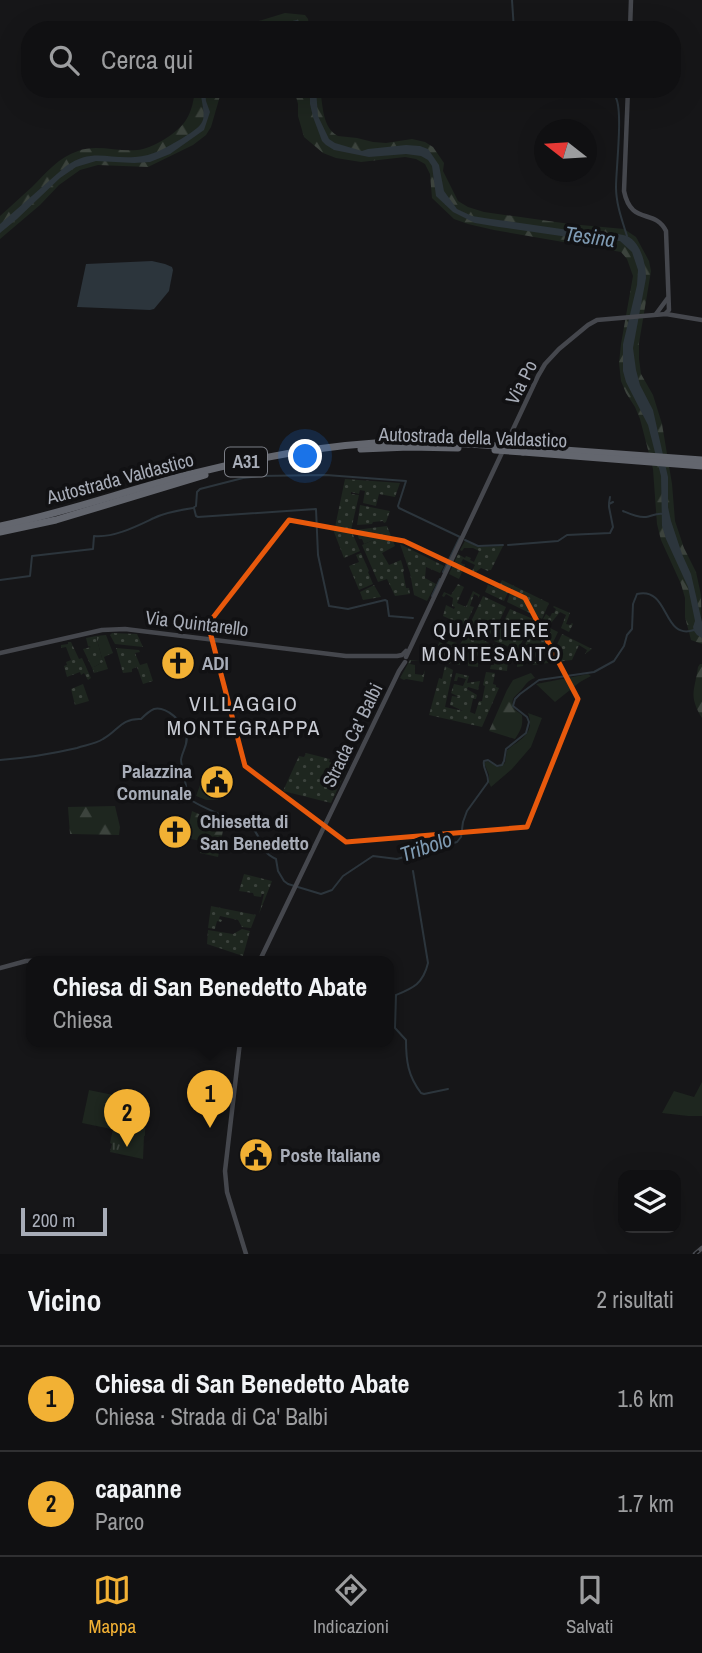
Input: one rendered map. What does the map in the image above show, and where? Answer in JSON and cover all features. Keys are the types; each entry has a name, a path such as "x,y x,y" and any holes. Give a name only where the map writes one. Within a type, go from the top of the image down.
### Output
{"highway":[{"name":"Autostrada Valdastico","path":"0,526 192,474 272,456 374,443 440,442 497,448"},
{"name":"Autostrada della Valdastico","path":"497,448 509,446 690,465 702,462"},
{"name":"Autostrada della Valdastico","path":"0,532 56,520 224,471 288,458 342,451 497,448 523,452 702,462"}],"main road":[{"path":"630,21 631,0"},
{"path":"628,98 624,186 627,202 637,214 663,224 666,231 668,298 665,310 676,316 702,320"},
{"name":"Via Po","path":"403,658 545,364 588,325 605,318 654,314 665,310"},
{"name":"Via Quintarello","path":"0,653 102,631 125,629 346,656 403,658"},
{"name":"Strada Ca' Balbi","path":"262,956 403,658"},
{"path":"0,968 26,961"},
{"path":"239,1047 225,1171 227,1192 246,1254"}],"highlighted area":[{"path":"289,520 404,541 525,598 578,699 527,827 346,842 245,766 208,624"}],"green space":[{"path":"285,13 305,15 308,21 259,21"},
{"path":"194,98 219,98 211,127 206,135 193,145 148,167 98,165 80,170 59,185 0,239 0,216 59,161 85,149 137,150 157,143 171,135 186,120"},
{"path":"296,98 321,98 326,122 338,136 386,143 412,139 425,142 433,147 444,163 443,171 458,201 468,207 484,212 624,229 636,237 649,261 651,271 639,343 641,374 653,395 662,424 675,521 696,572 701,595 702,644 691,640 681,584 661,540 657,524 653,469 640,419 621,381 621,344 633,276 627,259 621,252 494,230 454,219 432,198 430,174 425,164 405,157 361,162 323,153 304,137 298,116"},
{"path":"345,479 400,483 395,497 379,494 376,506 363,503 365,491 360,490 359,494 351,492 359,495 351,530 360,551 344,558 334,532"},
{"path":"360,505 390,511 386,522 357,525"},
{"path":"387,526 395,546 382,553 389,565 401,560 406,588 409,588 410,594 395,596 387,579 378,582 362,545 376,539 371,528"},
{"path":"371,528 376,539 364,544 356,530"},
{"path":"465,541 478,547 503,546 491,570 481,568 476,572 472,571 475,565 463,559 461,563 465,565 459,579 449,574 458,554 471,558 474,562 479,551 473,548 460,550"},
{"path":"400,544 444,566 440,573 426,567 425,578 436,584 427,601 414,595"},
{"path":"361,553 373,584 359,590 349,566 359,562 356,555"},
{"path":"502,580 549,603 542,619 507,602 512,588 504,601 485,592 488,585 494,587"},
{"path":"458,584 464,587 457,603 466,607 473,591 480,595 478,598 474,594 470,606 474,607 465,626 443,616 446,605 454,609 455,607 452,606 453,598 446,594 442,596 444,592 451,595"},
{"path":"374,585 381,597 363,600 360,592"},
{"path":"483,596 506,607 491,639 468,628"},
{"path":"554,606 570,613 566,624 573,624 569,632 561,628 566,615 560,612 551,623 543,619 546,614 550,617 554,613"},
{"path":"510,609 533,619 518,650 494,641"},
{"path":"439,619 463,630 459,638 445,631 438,631"},
{"path":"536,622 547,627 545,636 550,628 558,632 546,657 537,653 534,661 539,664 550,659 548,663 533,665 524,661 523,666 517,667 517,662 508,661 507,671 490,669 495,659 481,660 481,656 471,655 470,662 478,663 478,667 468,666 468,660 463,659 463,655 458,655 460,665 453,664 466,632 489,643 486,650 489,651 492,644 520,655 532,630 541,634 533,628"},
{"path":"137,634 143,647 115,644 110,635"},
{"path":"562,634 592,649 585,654 587,650 579,645 572,660 556,662 550,659"},
{"path":"106,635 113,653 104,657 108,669 94,673 92,668 103,662 96,636"},
{"path":"96,636 103,662 92,668 83,649 91,647 88,646 86,638"},
{"path":"441,639 457,643 453,651 450,650 451,645 443,642 441,647 442,652 453,652 450,664 440,661 441,652 435,651"},
{"path":"71,642 79,659 82,658 91,678 88,680 84,673 81,675 80,672 67,677 64,666 71,660 66,647 61,648 61,645"},
{"path":"116,648 139,650 140,652 135,653 140,665 147,663 153,681 143,684 137,667 132,669 132,672 123,673"},
{"path":"410,660 420,661 411,661 410,664 415,665 415,674 423,675 425,670 423,682 400,678"},
{"path":"702,664 702,718 694,698"},
{"path":"445,666 453,670 445,707 463,711 450,705 452,696 459,697 451,693 454,684 463,686 466,679 458,677 457,681 454,681 456,673 469,676 467,683 480,681 478,690 467,689 477,695 476,699 473,699 470,712 475,714 479,701 482,701 486,672 495,673 493,684 499,688 482,727 429,715"},
{"path":"531,673 535,678 527,682 513,699 514,709 522,715 521,728 515,739 489,731 513,680"},
{"path":"588,674 591,676 555,702 536,684"},
{"path":"83,684 89,701 75,705 71,689"},
{"path":"528,713 542,718 531,747 512,769 491,787 484,763 487,761 499,767 505,763 507,750 528,731"},
{"path":"306,753 330,759 329,762 349,764 331,803 283,791 299,756 304,757"},
{"path":"204,774 227,780 218,800 206,800 196,796"},
{"path":"115,806 119,835 70,834 68,807"},
{"path":"192,811 224,825 218,857 200,853 201,841 186,838"},
{"path":"244,874 272,881 259,914 264,894 261,897 239,891"},
{"path":"211,906 256,915 251,928 242,927 238,920 220,916 219,919 222,920 217,921 215,929 208,928"},
{"path":"242,929 250,931 243,956 207,944 208,930 233,934"},
{"path":"702,1082 702,1116 662,1113 674,1091 694,1097"},
{"path":"89,1090 146,1103 145,1136 82,1123"},
{"path":"113,1129 144,1135 143,1159 110,1152"}],"water":[{"path":"201,98 206,98 210,112 204,130 170,154 150,162 96,161 76,167 60,178 0,233 0,224 66,166 84,157 148,155 191,133 201,123 204,114"},
{"name":"Tesina","path":"310,98 317,98 318,116 329,139 335,143 362,151 406,145 428,149 439,165 444,191 457,209 472,216 589,234 622,235 636,243 644,261 646,278 633,348 636,370 640,385 653,410 668,477 671,521 691,574 702,622 702,638 694,631 695,621 688,587 662,526 661,476 648,425 623,371 623,344 637,285 638,270 632,252 620,241 575,238 475,223 453,212 436,196 432,166 421,156 406,154 369,157 334,150 326,145 322,141"},
{"path":"152,261 172,267 173,270 169,291 154,309 77,307 86,264"}],"waterway":[{"path":"512,0 513,21"},
{"path":"616,98 619,128 616,193 627,236"},
{"path":"0,580 30,576 32,556 93,549 94,536 117,533 163,514 193,508 196,506 197,492 200,489 259,476 326,475 406,481 399,508 460,537 443,572"},
{"path":"609,503 610,497"},
{"path":"508,545 558,541 567,535 610,533 613,527 609,504 613,502"},
{"path":"194,508 198,517 316,509 318,555 329,606 348,609 385,600 389,616 413,618"},
{"path":"623,511 643,517 663,514"},
{"path":"465,540 478,546 503,545"},
{"path":"432,596 440,579"},
{"name":"Tribolo","path":"0,760 77,748 103,739 120,726 134,719 141,719 154,709 169,712 185,729 187,741 181,760 189,798 253,829 266,852 276,859 278,871 284,881 321,894 332,890 343,876 373,856 397,859 457,842 461,837 467,811 488,782 484,761 502,765 506,749 526,733 529,722 527,717 513,706 515,699 539,680 594,672 614,661 632,629 633,604 637,594 648,594 655,598 676,628 694,630"},
{"path":"413,871 428,963 423,976 416,984 396,995 395,1028 406,1040 409,1068 421,1093 448,1089"}],"railway":[{"path":"695,1254 702,1248"}],"place":[{"name":"ADI","path":"178,663"},
{"name":"Palazzina Comunale","path":"217,782"},
{"name":"Chiesetta di San Benedetto","path":"175,832"},
{"name":"Chiesa di San Benedetto Abate","path":"210,1128"},
{"name":"capanne","path":"127,1147"},
{"name":"Poste Italiane","path":"256,1155"}],"district":[{"name":"QUARTIERE MONTESANTO","path":"492,642"},
{"name":"VILLAGGIO MONTEGRAPPA","path":"244,716"}]}
